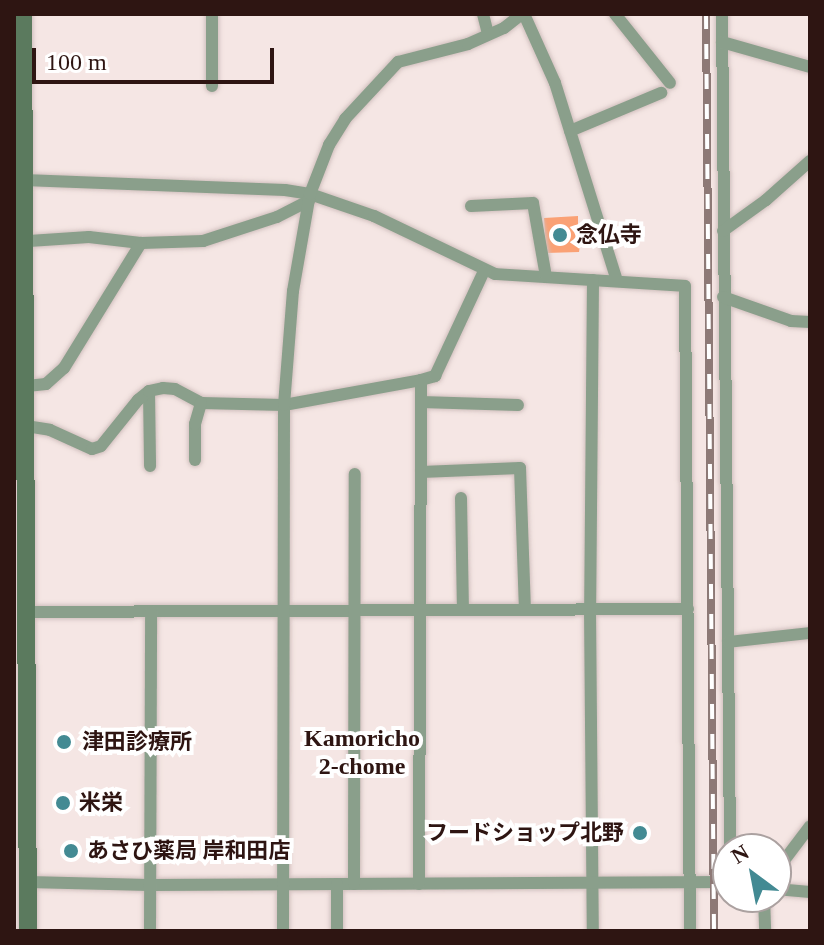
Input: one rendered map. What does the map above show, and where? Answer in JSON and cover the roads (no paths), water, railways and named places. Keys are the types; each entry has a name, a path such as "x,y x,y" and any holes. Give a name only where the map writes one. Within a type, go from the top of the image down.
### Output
{"main road":[{"path":"23,14 24,180 19,242 27,386 26,426 20,468 26,612 28,931"}],"street":[{"path":"212,14 212,86"},
{"path":"483,14 488,34"},
{"path":"283,931 284,405 293,291 310,198 329,145 345,119 398,62 468,44 523,14 555,83 617,281"},
{"path":"570,131 666,88 615,14"},
{"path":"722,14 730,833"},
{"path":"722,42 810,67"},
{"path":"723,231 808,165"},
{"path":"24,180 285,190 374,216 484,271 685,286 690,931"},
{"path":"19,242 99,237 141,243 203,241 277,217 310,198"},
{"path":"471,206 533,203 546,277"},
{"path":"27,386 46,384 64,368 141,243"},
{"path":"26,426 50,430 92,449 101,446 149,391 175,389 201,403 284,405 435,376 484,271"},
{"path":"593,280 590,609 593,931"},
{"path":"723,297 791,321 810,322"},
{"path":"419,884 421,380"},
{"path":"149,391 150,466"},
{"path":"421,402 518,405"},
{"path":"199,452 195,424 201,403"},
{"path":"421,472 520,468 525,610"},
{"path":"354,884 352,611 355,474"},
{"path":"461,498 463,610"},
{"path":"26,612 282,614 688,609"},
{"path":"150,931 151,611"},
{"path":"728,642 810,633"},
{"path":"792,850 810,826"},
{"path":"28,882 149,885 712,882"},
{"path":"337,884 337,931"}],"railway":[{"path":"706,14 714,931"}],"place":[{"name":"念仏寺","path":"560,235"},
{"name":"津田診療所","path":"64,742"},
{"name":"米栄","path":"63,803"},
{"name":"フードショップ北野","path":"640,833"},
{"name":"あさひ薬局 岸和田店","path":"71,851"}],"district":[{"name":"Kamoricho 2-chome","path":"362,753"}]}
